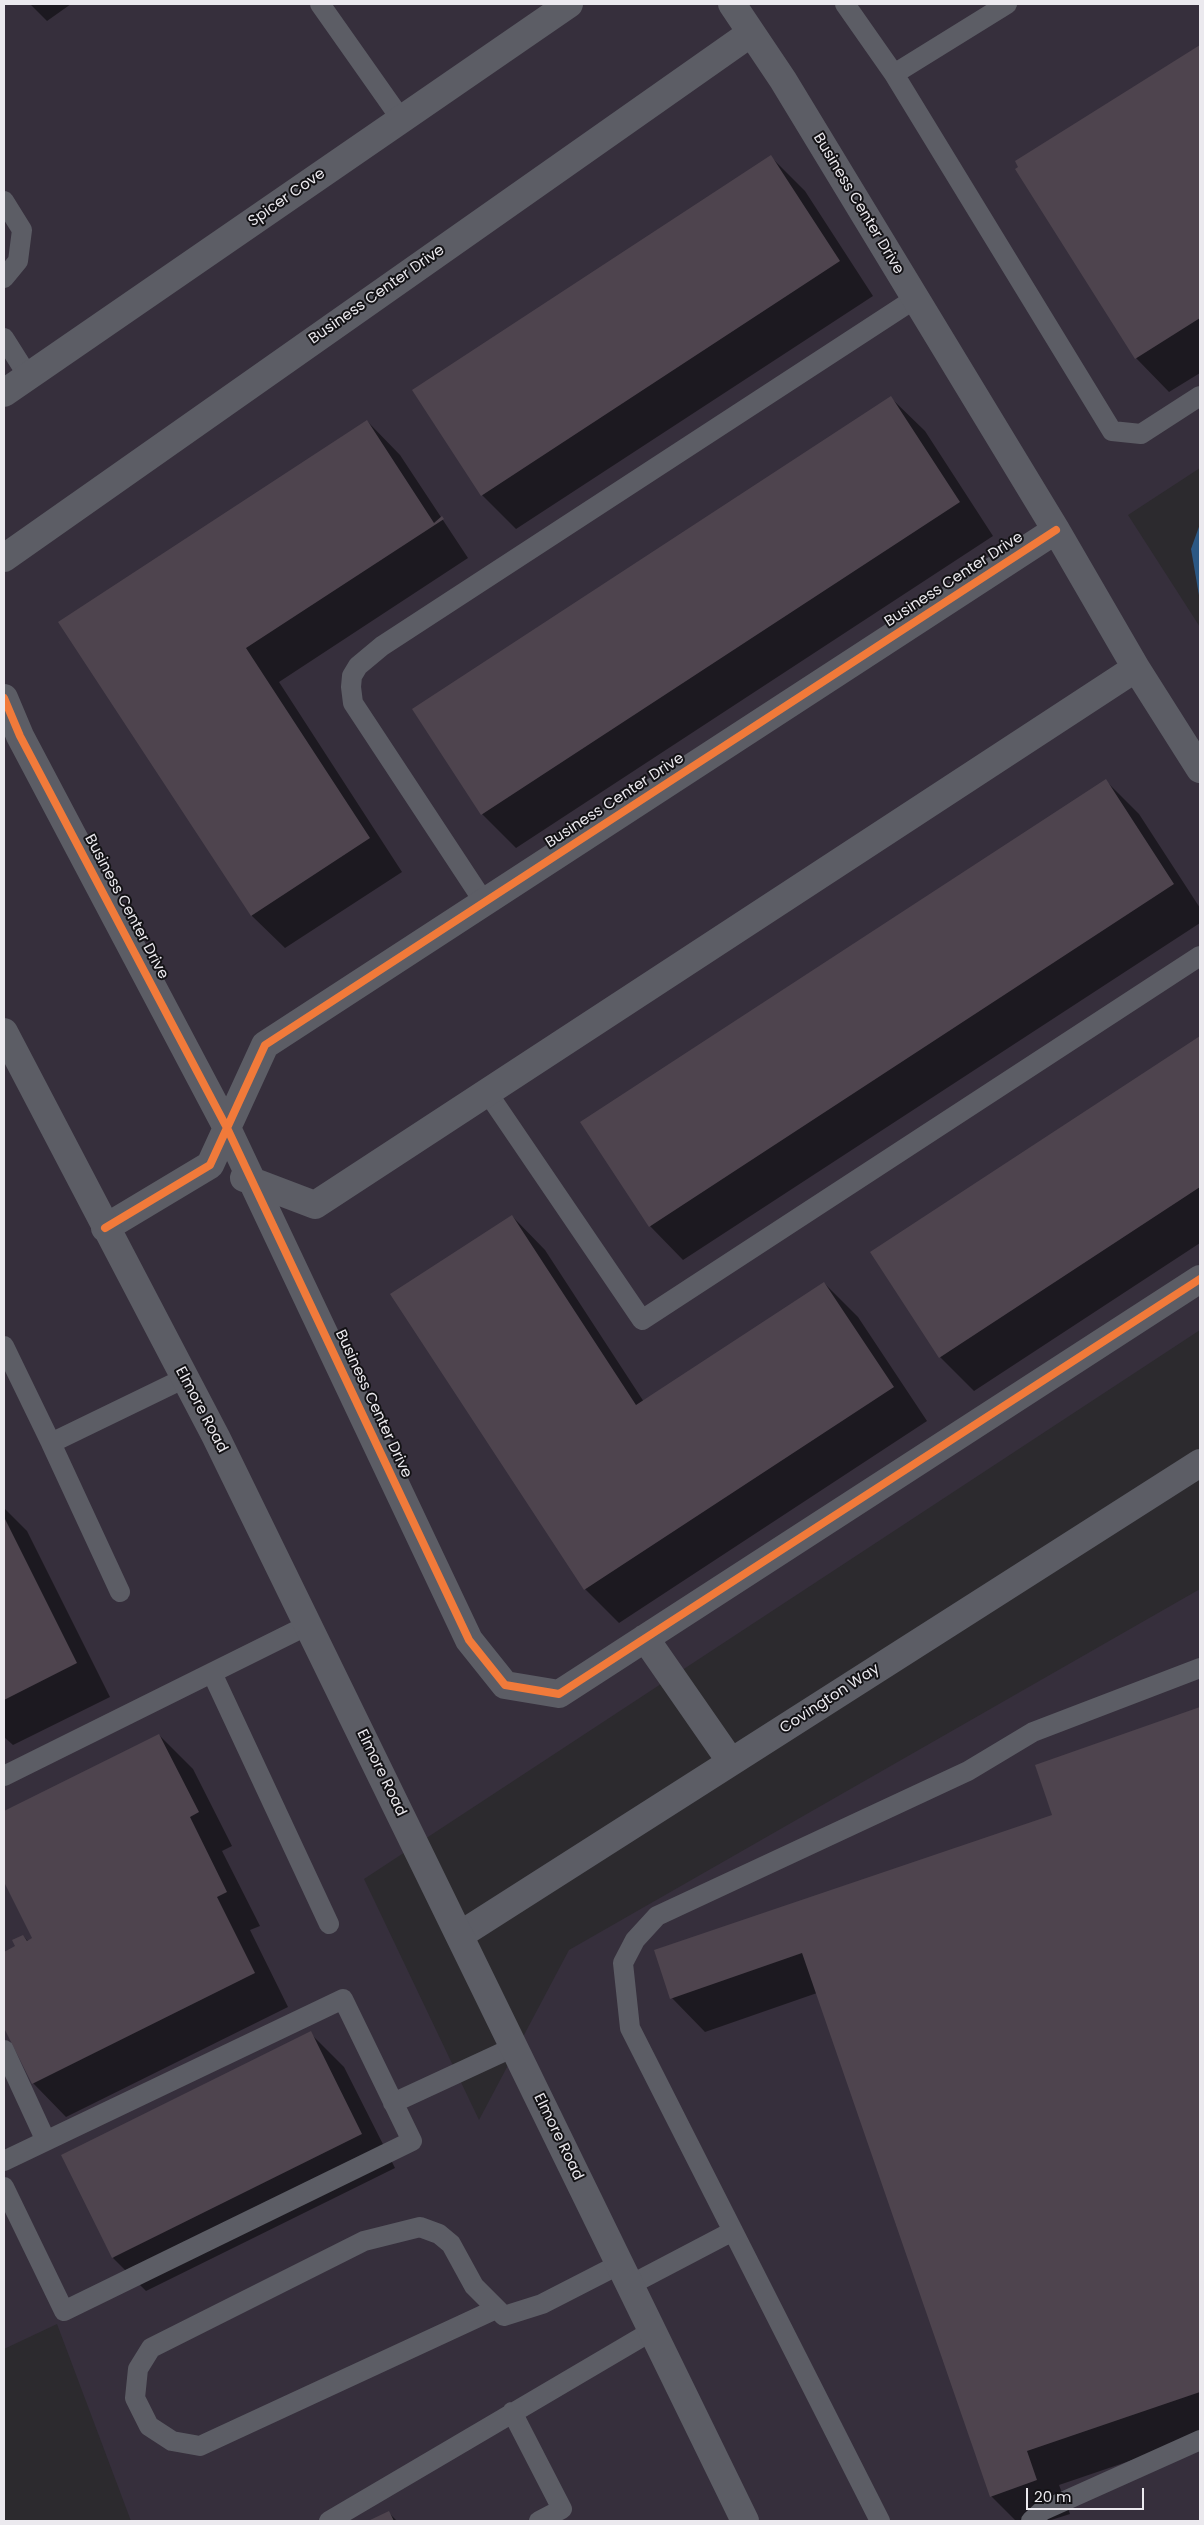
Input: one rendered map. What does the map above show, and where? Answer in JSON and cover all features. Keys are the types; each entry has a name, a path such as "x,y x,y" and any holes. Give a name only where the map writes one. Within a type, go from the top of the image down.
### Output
{"street":[{"name":"Spicer Cove","path":"4,393 569,4"},
{"name":"Business Center Drive","path":"732,4 784,80 1056,530 1136,668 1200,769"},
{"name":"Business Center Drive","path":"4,558 751,33"},
{"name":"Business Center Drive","path":"210,1165 265,1045 1056,530"},
{"path":"105,1228 210,1165 315,1205 1136,668"},
{"name":"Business Center Drive","path":"4,698 20,736 227,1128 469,1640 505,1686 559,1694 645,1638"},
{"name":"Elmore Road","path":"4,1032 105,1228 216,1436 745,2521"},
{"path":"732,1762 645,1638 1200,1279"},
{"name":"Covington Way","path":"460,1935 1200,1463"}],"lane":[{"path":"320,4 401,119"},
{"path":"845,4 894,74 1112,431 1141,434 1200,396"},
{"path":"894,74 1007,4"},
{"path":"4,202 22,230 18,261 4,278"},
{"path":"484,902 354,703 350,687 352,676 358,666 390,640 916,298"},
{"path":"4,338 28,376"},
{"path":"487,1092 642,1320 1200,956"},
{"path":"4,1346 51,1442 120,1592"},
{"path":"51,1442 185,1378"},
{"path":"4,1776 308,1626"},
{"path":"880,2521 630,2028 623,1963 635,1940 657,1916 968,1771 1033,1732 1200,1668"},
{"path":"212,1673 329,1924"},
{"path":"4,2161 343,1999 412,2141 64,2311 4,2187"},
{"path":"393,2103 514,2047"},
{"path":"4,2050 46,2141"},
{"path":"496,2309 200,2446 172,2441 149,2426 135,2398 138,2369 151,2348 364,2241 420,2226 439,2234 451,2244 474,2286 504,2316 625,2274 733,2231"},
{"path":"329,2521 652,2331"},
{"path":"512,2412 562,2509 539,2521"},
{"path":"1032,2521 1042,2511 1200,2440"}],"shaded area":[{"path":"4,4 1200,4 1200,468 1128,515 1200,627 1200,1330 364,1879 479,2120 569,1950 1200,1589 1200,2521 131,2521 57,2324 4,2349"}],"water":[{"path":"1200,524 1200,601 1191,549"}],"building":[{"path":"1200,45 1200,318 1135,359 1015,169 1018,167 1015,161"},
{"path":"771,155 840,261 481,496 412,390"},
{"path":"891,396 960,502 481,815 412,709"},
{"path":"367,420 434,523 442,516 444,519 246,648 370,838 251,916 58,622"},
{"path":"1106,779 1174,884 649,1227 580,1122"},
{"path":"1200,1036 1200,1187 939,1358 870,1252"},
{"path":"512,1215 636,1405 824,1282 894,1387 584,1590 390,1294"},
{"path":"4,1517 77,1663 4,1700"},
{"path":"1200,1707 1200,2392 1027,2451 1037,2480 990,2497 802,1953 670,1999 654,1950 1052,1815 1035,1765"},
{"path":"159,1734 199,1812 190,1817 227,1892 217,1897 255,1973 32,2084 4,2028 4,1952 15,1946 12,1940 23,1935 27,1941 32,1938 4,1882 4,1811"},
{"path":"311,2031 362,2134 112,2258 61,2155"},
{"path":"389,2511 394,2521 368,2521"}],"cycle path":[{"path":"105,1228 210,1165 265,1045 1056,530"},
{"path":"4,698 20,736 227,1128 469,1640 505,1685 559,1694 1200,1279"}]}
